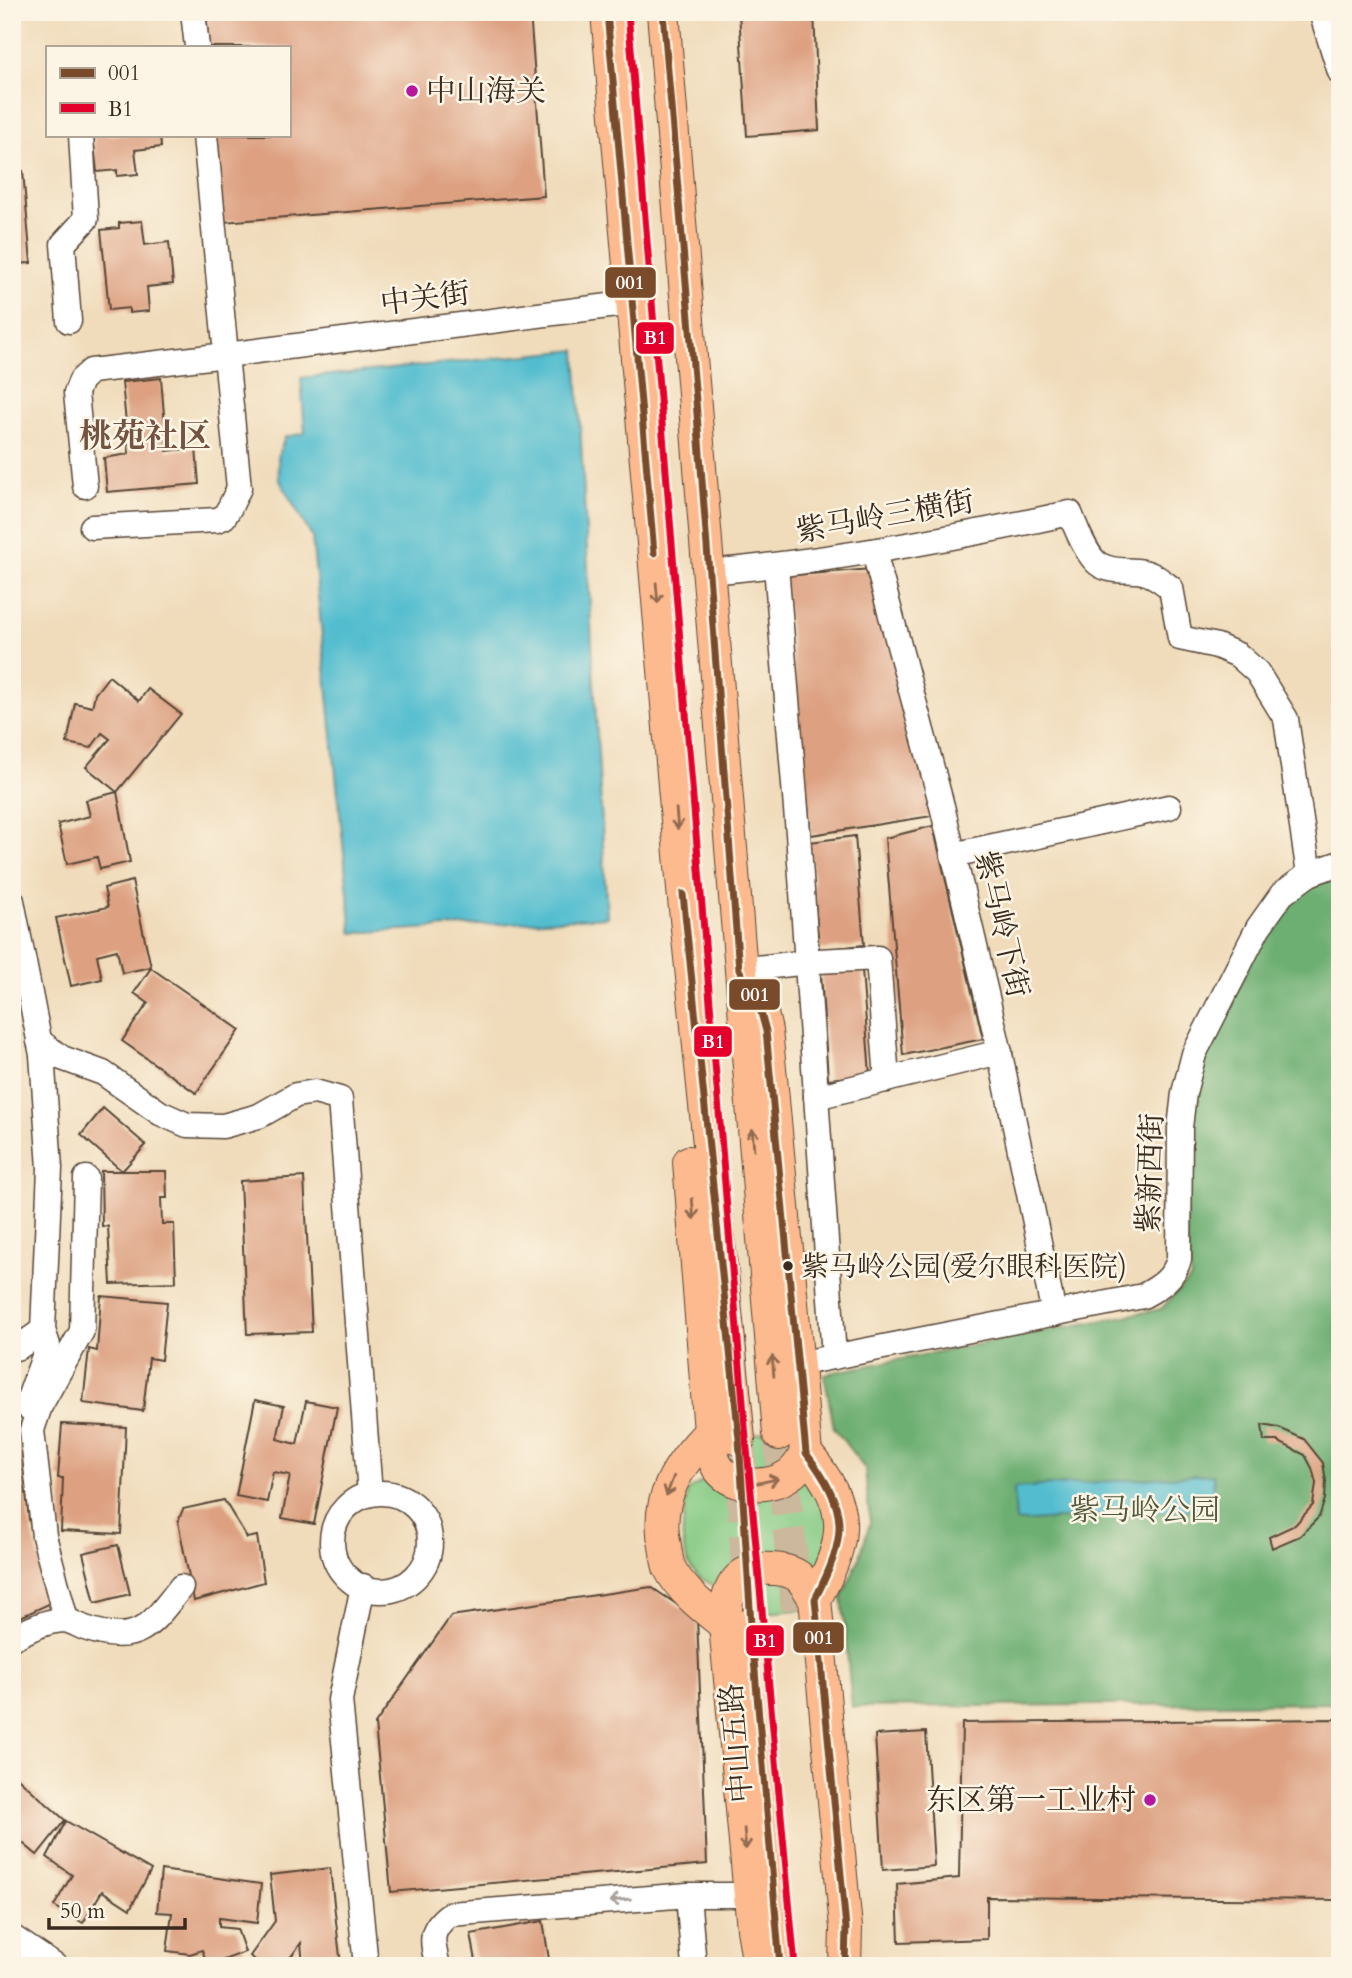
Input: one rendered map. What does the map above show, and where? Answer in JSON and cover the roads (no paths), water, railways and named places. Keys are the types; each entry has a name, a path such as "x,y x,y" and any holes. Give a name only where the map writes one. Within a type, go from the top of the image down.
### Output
{"main road":[{"path":"607,12 691,972 725,1436 716,1467 729,1479 748,1485 767,1483 788,1476 799,1466 806,1453"},
{"path":"663,12 739,970 779,1434"},
{"path":"739,970 753,987 761,1004 766,1031 806,1453 827,1479 837,1499 841,1523 833,1558 807,1609 830,1966"},
{"path":"725,1436 691,1451 673,1478 665,1500 662,1532 669,1567 688,1593 738,1625"},
{"path":"738,1625 725,1604 731,1588 740,1576 758,1568 777,1569 799,1576 807,1609 846,1928 845,1966"},
{"name":"中山五路","path":"738,1625 750,1895 759,1966"},
{"name":"中山五路","path":"738,1625 780,1966"}],"street":[{"path":"194,12 197,46"},
{"path":"1321,12 1340,72"},
{"path":"69,321 63,244 86,219 81,136"},
{"path":"92,527 217,520 223,517 239,488 205,136"},
{"name":"中关街","path":"85,486 76,393 81,380 91,371 632,303"},
{"name":"紫马岭三横街","path":"709,572 776,566 874,552 1070,513 1097,565 1116,571 1143,572 1158,578 1171,588 1180,638 1217,646 1238,655 1257,673 1286,719 1304,877"},
{"name":"紫马岭下街","path":"874,552 953,855 1000,1052 1054,1314"},
{"path":"776,566 834,1357"},
{"path":"953,855 1169,807"},
{"path":"1304,877 1340,863"},
{"name":"紫新西街","path":"797,1364 1143,1296 1158,1287 1176,1269 1180,1259 1180,1128 1184,1093 1194,1054 1258,928 1282,894 1304,877"},
{"path":"12,901 18,963 39,1041 50,1168 43,1330 48,1345 28,1401 44,1536 65,1620"},
{"path":"739,970 817,961 878,958 887,1080"},
{"path":"39,1041 62,1058 103,1073 160,1113 187,1125 223,1126 259,1116 296,1095 315,1092 340,1099 370,1494"},
{"path":"816,1097 1000,1052"},
{"path":"778,1146 818,1141"},
{"path":"32,1430 40,1406 82,1331 86,1178"},
{"path":"12,1349 43,1330"},
{"path":"370,1494 393,1494 414,1505 424,1517 430,1546 426,1561 418,1574 406,1584 390,1590 373,1590 363,1586 344,1574 335,1559 332,1542 335,1525 343,1511 356,1499 370,1494"},
{"path":"363,1586 340,1700 366,1966"},
{"path":"12,1638 40,1624 65,1620 89,1630 121,1637 143,1630 181,1587"},
{"path":"438,1966 433,1934 437,1924 450,1914 688,1895 750,1895"},
{"path":"688,1895 694,1966"},
{"path":"12,1937 55,1966"}],"water":[{"path":"576,350 607,917 352,933 312,537 279,479 278,457 285,437 305,433 301,378"},
{"path":"1213,1474 1215,1508 1016,1522 1014,1488"}],"tunnel":[{"path":"779,1434 798,1619"},
{"path":"739,1439 751,1624"}],"place":[{"name":"中山海关","path":"412,91"},
{"name":"紫马岭公园(爱尔眼科医院)","path":"788,1266"},
{"name":"东区第一工业村","path":"1150,1800"}],"district":[{"name":"桃苑社区","path":"145,435"}],"park label":[{"name":"紫马岭公园","path":"1145,1510"}]}
